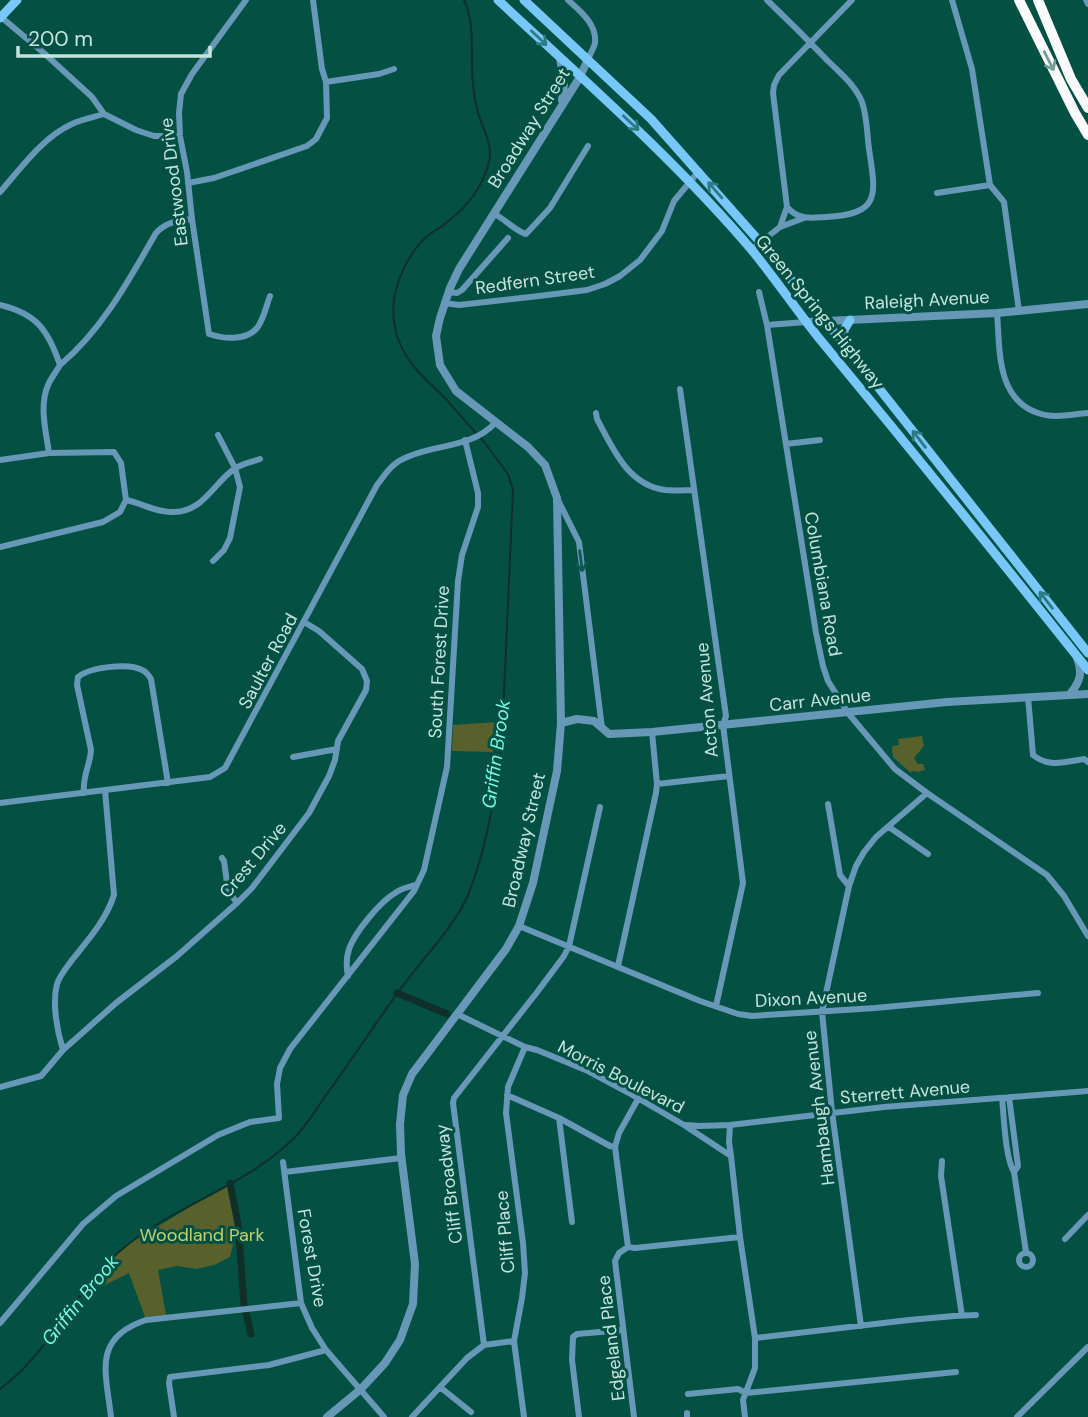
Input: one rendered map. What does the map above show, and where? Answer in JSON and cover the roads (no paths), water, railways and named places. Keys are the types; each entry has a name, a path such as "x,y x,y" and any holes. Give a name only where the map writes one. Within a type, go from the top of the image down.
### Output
{"highway":[{"path":"1019,0 1088,135"},
{"path":"1038,0 1071,79 1088,108"}],"main road":[{"path":"0,17 17,0"},
{"name":"Green Springs Highway","path":"498,0 633,125 690,182 751,250 806,322 1088,670"},
{"name":"Green Springs Highway","path":"524,0 652,118 699,171 844,344 1088,653"},
{"path":"844,344 844,330 850,320"}],"street":[{"name":"Eastwood Drive","path":"246,0 192,74 181,94 180,136 209,334 223,339 256,331 270,296"},
{"path":"188,183 214,178 307,146 316,139 327,118 326,82 313,0"},
{"path":"568,0 591,24 595,41 588,59"},
{"path":"751,250 780,227 804,218 845,216 861,211 871,200 874,184 863,104 855,88 767,0"},
{"path":"804,218 793,214 788,207 774,85 779,75 852,0"},
{"path":"952,0 972,69 990,185 1004,202 1019,311"},
{"path":"0,17 92,97 104,114 153,136 180,136"},
{"path":"561,58 564,84 562,104"},
{"name":"Broadway Street","path":"327,1417 361,1389 385,1363 400,1340 413,1304 415,1264 401,1158 403,1095 412,1074 506,949 519,926 533,883 557,771 561,723 558,498 545,465 527,447 456,391 440,365 436,336 444,303 459,269 580,77 588,59"},
{"path":"326,82 394,69"},
{"path":"0,192 41,146 57,133 71,124 104,114"},
{"name":"Broadway Street","path":"495,214 520,233 526,234 550,208 588,146"},
{"name":"Redfern Street","path":"444,303 459,304 587,290 605,284 640,260 662,231 674,201 699,171"},
{"path":"937,193 990,185"},
{"path":"780,227 788,207"},
{"path":"49,453 44,398 60,365 74,354 103,318 162,226 174,221 192,219"},
{"path":"448,292 457,293 462,290 508,238"},
{"name":"Columbiana Road","path":"759,292 767,325 823,666 828,681 848,713 895,769 1047,876 1088,936"},
{"name":"Raleigh Avenue","path":"767,325 997,313 1088,304"},
{"path":"0,305 30,315 54,347 60,365"},
{"path":"997,313 1004,378 1019,402 1045,415 1088,413"},
{"name":"Acton Avenue","path":"680,389 726,716 723,725 743,883 716,1006"},
{"path":"596,413 618,459 642,481 668,491 694,490"},
{"name":"Saulter Road","path":"0,803 217,775 225,768 377,485 390,468 406,457 484,434 495,423"},
{"path":"213,561 224,550 230,538 240,487 235,468 218,435"},
{"name":"South Forest Drive","path":"0,1324 83,1224 116,1196 218,1135 250,1122 279,1118 277,1084 280,1068 290,1049 416,886 424,870 447,767 458,581 462,555 478,507 468,439"},
{"path":"786,444 820,440"},
{"path":"0,460 49,453 114,452 121,463 126,500 120,512 103,522 0,547"},
{"path":"126,500 156,510 174,513 186,510 205,499 235,468 260,459"},
{"path":"558,498 579,542 602,729"},
{"name":"Crest Drive","path":"0,1087 41,1076 63,1050 116,1003 177,956 237,903 252,888 309,813 329,776 338,741 366,690 367,681 362,670 319,631 304,622"},
{"path":"1070,694 1079,679 1081,668 1074,653"},
{"path":"84,793 82,782 91,750 77,685 78,677 84,672 99,669 130,666 145,671 151,679 168,783"},
{"name":"Carr Avenue","path":"561,723 577,719 593,721 610,734 652,733 947,702 1088,694"},
{"path":"1028,696 1033,755 1049,764 1084,759 1088,762"},
{"path":"618,966 657,783 652,733"},
{"path":"293,757 337,749"},
{"path":"657,783 729,776"},
{"path":"63,1050 58,1032 58,982 102,921 114,895 105,790"},
{"name":"Hambaugh Avenue","path":"861,1326 832,1112 822,1012 849,886 856,866 864,852 927,793"},
{"path":"828,804 841,875 849,886"},
{"path":"569,946 600,807"},
{"path":"889,827 928,854"},
{"path":"222,858 228,890 237,903"},
{"path":"348,976 346,958 355,936 389,897 406,887 416,886"},
{"name":"Dixon Avenue","path":"519,926 716,1006 752,1016 1038,993"},
{"name":"Cliff Broadway","path":"484,1345 454,1098 558,965 569,946"},
{"name":"Morris Boulevard","path":"457,1014 525,1047 537,1049 588,1071 684,1125 731,1156"},
{"name":"Cliff Place","path":"524,1417 514,1341 522,1298 523,1243 506,1113 508,1087 525,1047"},
{"name":"Sterrett Avenue","path":"684,1125 730,1125 832,1112 1088,1091"},
{"path":"507,1095 615,1147 638,1099"},
{"path":"1006,1097 1011,1142 1018,1166 1014,1172 1026,1252"},
{"path":"559,1118 572,1222"},
{"path":"730,1125 729,1142 740,1237 755,1338 755,1368 743,1400 745,1417"},
{"name":"Edgeland Place","path":"615,1147 628,1247 619,1253 615,1261 634,1417"},
{"path":"285,1171 401,1158"},
{"name":"Forest Drive","path":"283,1161 301,1303 326,1350 384,1417"},
{"path":"942,1161 941,1176 962,1316"},
{"path":"1065,1239 1088,1215"},
{"path":"628,1247 740,1237"},
{"path":"111,1417 105,1363 110,1345 131,1325 146,1320 301,1303"},
{"path":"755,1338 976,1315"},
{"path":"579,1417 573,1337 577,1334 623,1330"},
{"path":"412,1417 467,1358 484,1345 514,1341"},
{"path":"1017,1417 1088,1347"},
{"path":"174,1417 170,1377 269,1365 326,1350"},
{"path":"688,1394 738,1389 746,1393 957,1372"},
{"path":"440,1387 471,1412"}],"waterway":[{"name":"Griffin Brook","path":"464,0 470,20 474,93 489,144 489,162 483,179 467,203 426,237 409,259 399,281 393,307 396,332 407,356 477,434"},
{"name":"Griffin Brook","path":"0,1389 35,1356 93,1280 126,1246 168,1218 235,1182 276,1154 295,1137 462,907 475,877 486,839 502,739 513,490 508,474 481,438"},
{"path":"397,993 447,1014"},
{"path":"230,1183 238,1224 244,1304 251,1334"}],"park label":[{"name":"Woodland Park","path":"202,1235"}]}
